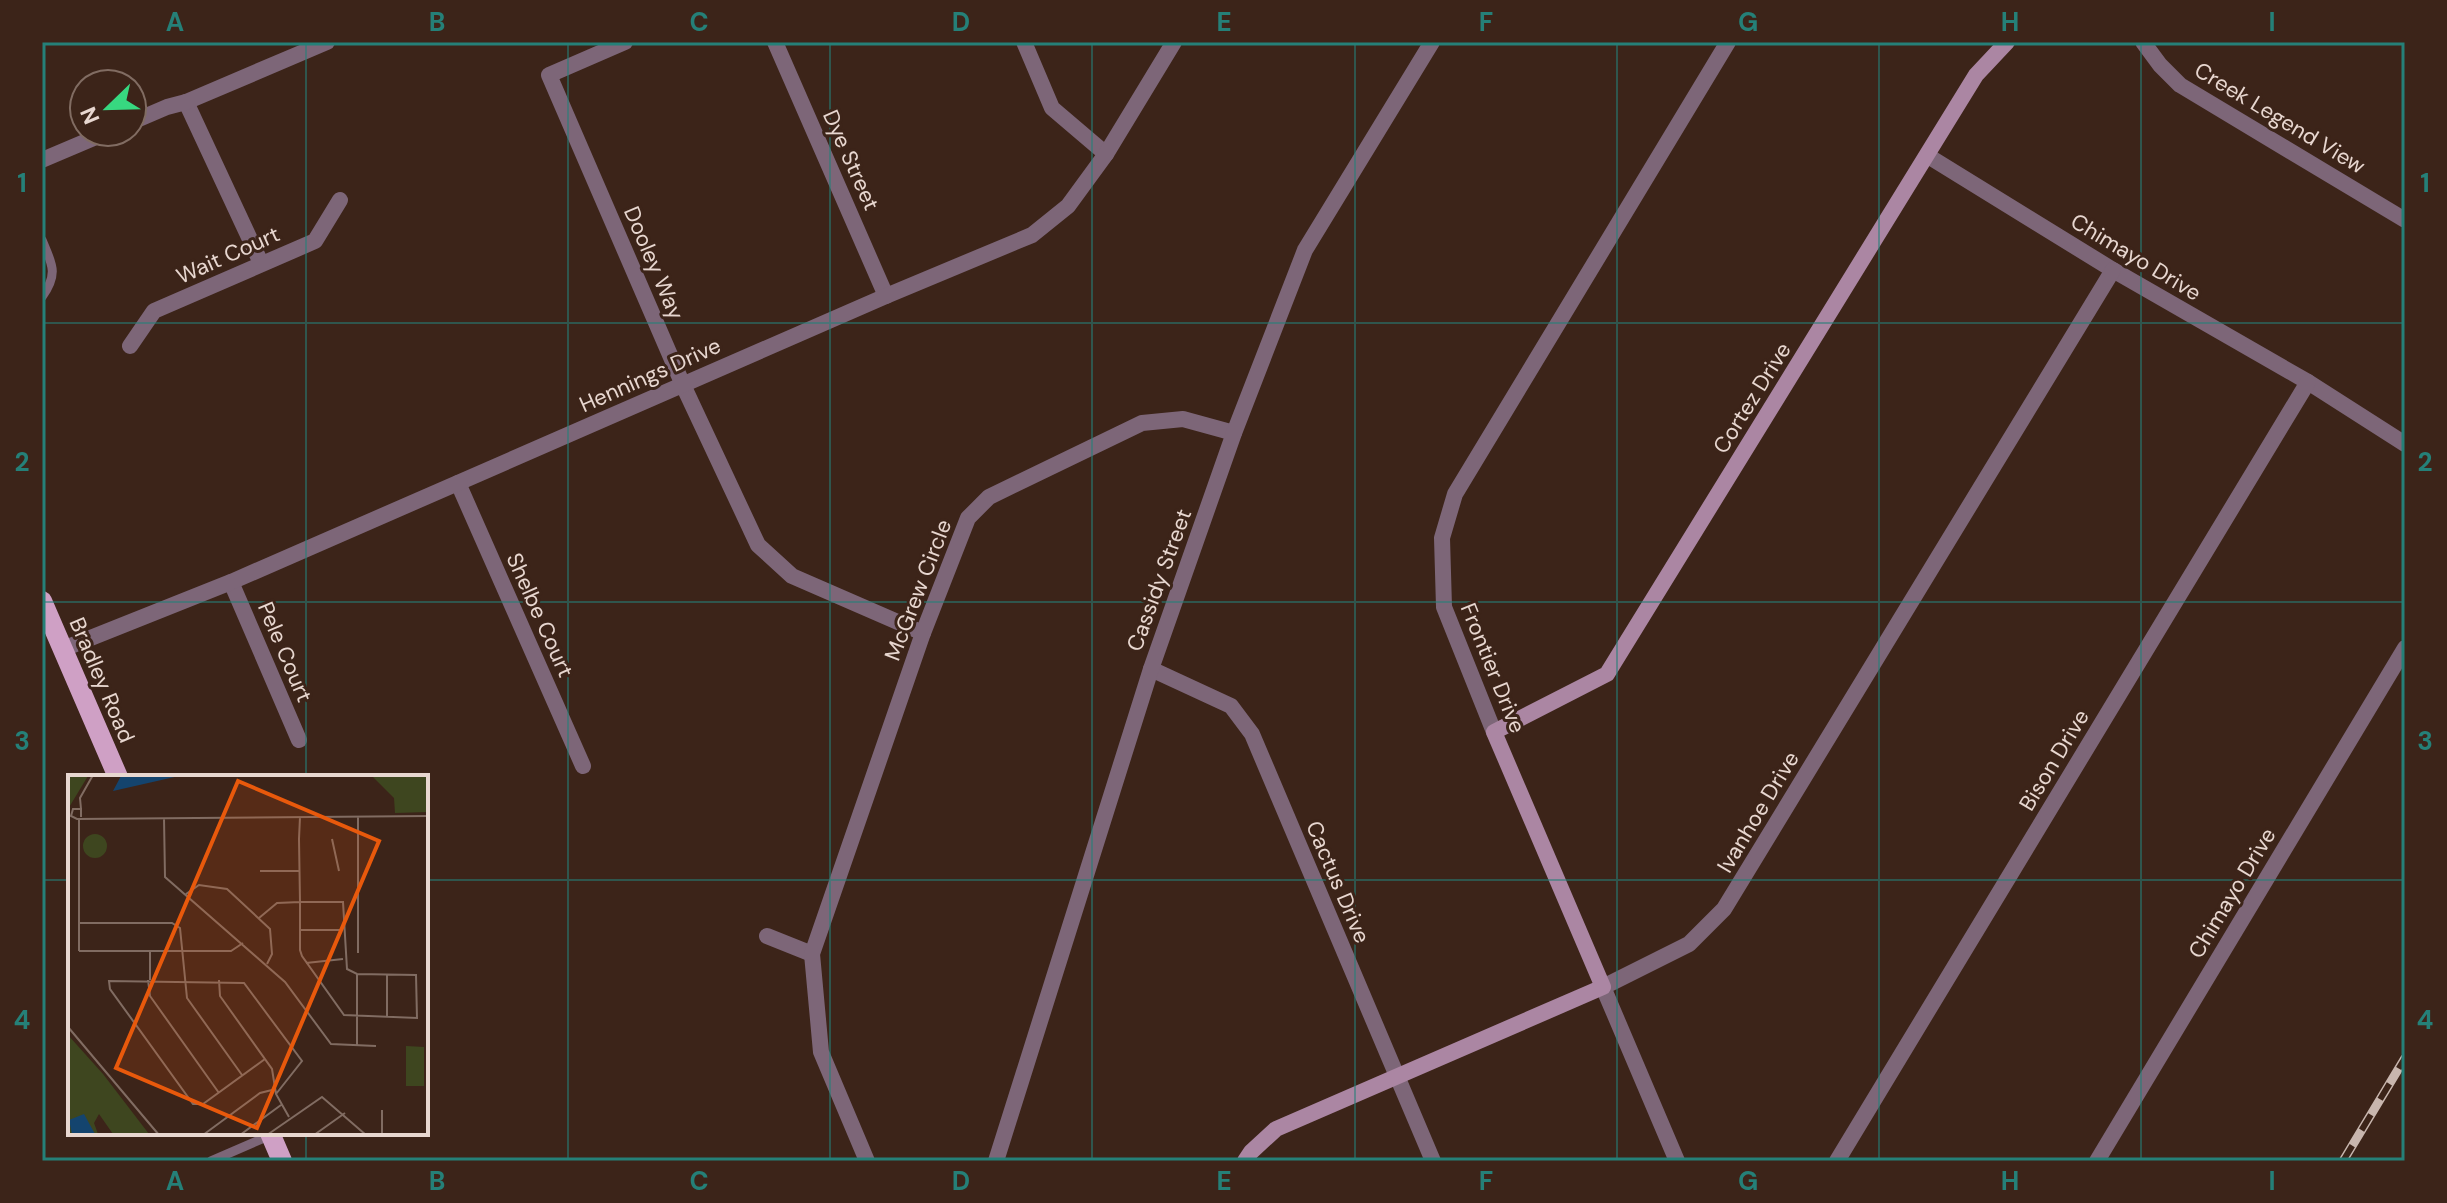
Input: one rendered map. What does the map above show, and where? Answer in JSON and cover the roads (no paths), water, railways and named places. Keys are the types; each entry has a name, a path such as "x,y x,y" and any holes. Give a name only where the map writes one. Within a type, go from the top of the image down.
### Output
{"main road":[{"name":"Bradley Road","path":"42,603 117,775"},
{"path":"270,1135 282,1161"}],"street":[{"path":"148,115 327,42"},
{"name":"Dooley Way","path":"625,42 549,75 683,385 758,545 792,576 923,633"},
{"name":"Dye Street","path":"775,42 886,296"},
{"path":"1024,42 1052,108 1106,154"},
{"name":"Hennings Drive","path":"63,649 231,582 1032,235 1068,206 1106,154 1174,42"},
{"name":"Cassidy Street","path":"996,1161 1151,669 1234,433 1305,250 1432,42"},
{"name":"Frontier Drive","path":"1677,1161 1444,607 1442,538 1455,494 1728,42"},
{"name":"Cortez Drive","path":"1494,732 1607,674 1976,75 2007,42"},
{"name":"Creek Legend View","path":"2143,42 2180,85 2405,220"},
{"path":"186,102 261,263"},
{"path":"42,160 70,148"},
{"name":"Chimayo Drive","path":"1928,156 2113,270 2308,382 2405,444"},
{"name":"Wait Court","path":"130,346 154,311 315,241 340,200"},
{"name":"Ivanhoe Drive","path":"1245,1161 1276,1129 1603,987 1689,944 1724,909 2113,270"},
{"name":"Bison Drive","path":"1837,1161 2308,382"},
{"name":"McGrew Circle","path":"867,1161 821,1052 812,954 923,633 968,518 989,497 1142,423 1183,419 1234,433"},
{"name":"Shelbe Court","path":"458,483 583,766"},
{"name":"Pele Court","path":"231,582 299,740"},
{"name":"Chimayo Drive","path":"2097,1161 2405,648"},
{"name":"Cactus Drive","path":"1151,669 1231,706 1252,734 1433,1161"},
{"path":"767,936 812,954"}],"lane":[{"path":"42,240 53,266 53,279 42,297"},
{"path":"211,1161 268,1135"}],"railway":[{"path":"2343,1161 2405,1058"}]}
